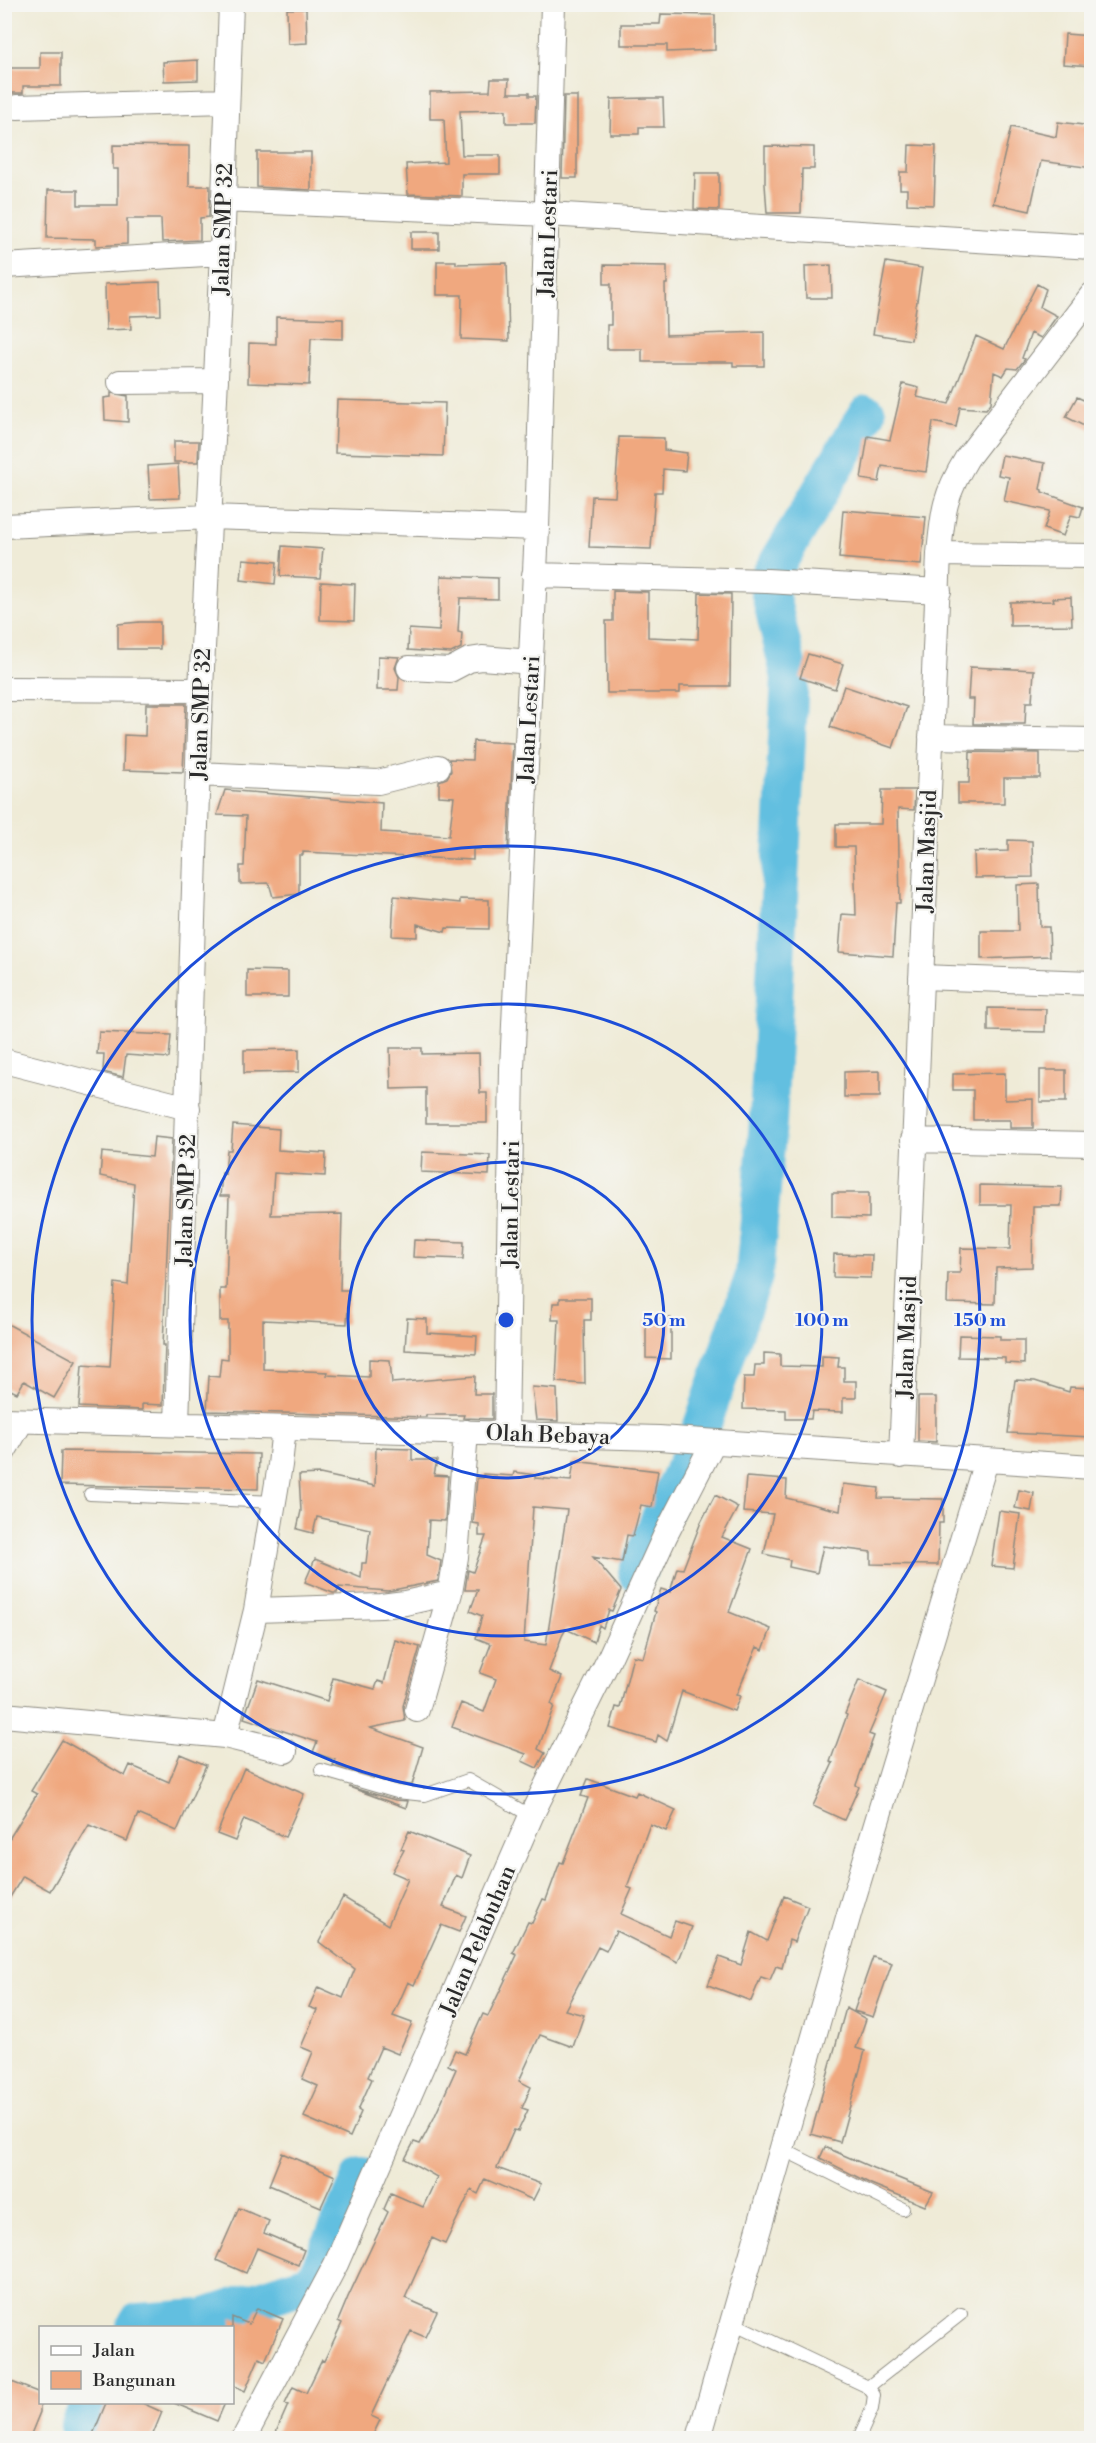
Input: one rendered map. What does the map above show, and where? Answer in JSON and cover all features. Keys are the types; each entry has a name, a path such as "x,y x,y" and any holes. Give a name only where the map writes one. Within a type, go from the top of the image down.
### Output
{"street":[{"name":"Jalan SMP 32","path":"177,1424 201,690 222,253 231,4"},
{"name":"Jalan Lestari","path":"506,1433 512,1068 537,528 553,4"},
{"path":"17,107 227,101"},
{"path":"223,200 548,214 1092,247"},
{"path":"4,267 222,253"},
{"name":"Jalan Masjid","path":"901,1456 913,1140 939,554 943,508 951,484 967,459 1092,295"},
{"path":"120,382 216,381"},
{"path":"4,526 208,517 537,528"},
{"path":"939,554 1092,556"},
{"path":"534,575 767,581 939,591"},
{"path":"408,668 450,670 459,668 469,660 482,658 531,662"},
{"path":"4,689 201,690"},
{"path":"931,737 1092,740"},
{"path":"198,774 378,782 438,767"},
{"path":"921,977 1092,983"},
{"path":"7,1068 188,1108"},
{"path":"913,1140 1092,1144"},
{"path":"4,1451 13,1421"},
{"name":"Olah Bebaya","path":"13,1421 659,1438 1092,1467"},
{"path":"225,1736 256,1610 284,1428"},
{"path":"417,1710 450,1593 456,1557 466,1432"},
{"name":"Jalan Pelabuhan","path":"244,2439 336,2264 528,1814 608,1661 708,1443"},
{"path":"699,2439 851,1907 986,1461"},
{"path":"256,1610 405,1603 450,1593"},
{"path":"4,1715 225,1736 285,1751"}],"lane":[{"path":"90,1494 274,1502"},
{"path":"321,1770 397,1792 425,1795 468,1780 528,1814"},
{"path":"782,2149 903,2209"},
{"path":"868,2387 960,2314"},
{"path":"733,2323 868,2387 874,2395 872,2409 859,2439"}],"building":[{"path":"287,9 306,9 307,43 288,44"},
{"path":"661,14 715,15 715,50 667,52 667,45 621,45 621,24 660,24"},
{"path":"1065,34 1092,36 1092,66 1063,64"},
{"path":"40,52 61,52 61,86 23,86 23,93 4,93 4,68 40,68"},
{"path":"198,60 198,80 164,81 163,62"},
{"path":"491,79 509,79 508,93 529,93 529,96 536,96 535,123 506,123 506,110 460,111 462,155 500,155 500,174 462,174 462,196 408,194 406,164 446,162 444,119 430,119 430,92 490,91"},
{"path":"564,96 577,96 577,178 562,178"},
{"path":"663,98 664,127 639,127 639,134 610,134 611,99"},
{"path":"1058,122 1092,126 1092,168 1041,161 1030,211 993,203 1011,127 1056,137"},
{"path":"113,145 189,146 189,186 210,186 209,217 200,218 200,240 162,242 161,219 127,219 127,244 96,246 96,239 47,238 48,190 78,190 78,205 118,205 118,169 113,169"},
{"path":"909,145 936,146 934,205 907,204 907,189 900,189 900,172 908,172"},
{"path":"765,146 814,147 814,169 802,169 801,213 767,213"},
{"path":"257,152 311,152 311,190 257,187"},
{"path":"695,173 719,173 719,210 694,209"},
{"path":"411,232 439,232 439,249 411,249"},
{"path":"437,261 456,261 456,264 507,263 509,341 461,339 462,295 437,295"},
{"path":"886,262 922,268 911,340 873,334"},
{"path":"604,265 667,266 666,335 764,332 764,366 733,366 733,362 642,362 642,349 607,349 607,325 611,325 611,284 604,284"},
{"path":"831,265 832,298 806,298 805,266"},
{"path":"160,282 161,315 130,316 131,329 106,330 105,284"},
{"path":"1037,284 1046,289 1040,307 1057,316 1041,338 1031,333 1022,358 1025,359 1017,369 1008,368 1003,376 994,372 991,403 986,409 960,407 956,427 933,422 926,472 882,466 879,482 861,479 868,436 890,440 903,384 919,388 917,397 949,404 976,336 1004,349"},
{"path":"276,317 343,319 343,339 311,338 309,385 248,383 249,343 276,344"},
{"path":"111,393 128,396 128,422 105,420 104,398 111,397"},
{"path":"1077,397 1092,404 1092,430 1066,417"},
{"path":"337,400 445,403 443,456 335,453"},
{"path":"619,437 664,438 664,450 687,453 685,471 663,469 662,492 655,492 651,549 589,547 592,496 615,497"},
{"path":"174,441 199,441 198,462 174,462"},
{"path":"1002,455 1045,463 1040,489 1042,492 1083,507 1080,517 1071,515 1063,536 1044,529 1050,511 1004,501 1009,477 998,475"},
{"path":"178,464 180,498 150,499 148,466"},
{"path":"843,510 926,517 921,565 839,558"},
{"path":"282,546 323,549 320,578 280,576"},
{"path":"243,559 277,562 275,584 241,580"},
{"path":"441,576 498,578 498,599 460,598 458,632 462,633 461,648 451,653 408,650 409,629 439,631"},
{"path":"321,582 355,584 354,621 320,620"},
{"path":"613,591 648,592 648,637 698,639 699,593 731,594 730,686 680,686 680,693 607,693 606,621 613,621"},
{"path":"1071,597 1072,625 1010,626 1010,602 1054,601 1053,598"},
{"path":"160,622 160,649 118,649 118,624"},
{"path":"808,654 843,664 835,689 800,678"},
{"path":"378,656 399,657 395,668 399,677 398,690 377,690"},
{"path":"970,667 1034,670 1032,702 1026,702 1025,724 973,724 974,699 968,699"},
{"path":"844,686 907,707 893,748 830,727"},
{"path":"146,704 186,704 183,772 123,770 124,735 145,736"},
{"path":"473,741 513,743 508,850 473,849 473,860 303,852 303,855 299,855 299,894 273,897 269,883 240,884 240,866 244,866 246,816 217,815 225,790 382,803 381,832 449,836 454,797 439,796 439,781 447,778 451,771 449,759 472,760"},
{"path":"970,752 1040,753 1040,778 1004,778 1004,803 958,803 958,783 969,783"},
{"path":"882,790 915,790 914,810 898,809 900,903 896,903 893,956 839,952 842,914 856,915 854,847 836,847 836,824 881,824"},
{"path":"1008,840 1032,841 1033,877 975,878 974,852 1008,851"},
{"path":"1039,884 1040,927 1049,927 1050,956 981,959 981,931 1018,931 1017,885"},
{"path":"394,896 460,903 460,899 489,900 489,929 446,928 445,932 417,924 417,937 392,936"},
{"path":"247,970 288,971 288,997 247,997"},
{"path":"988,1008 1046,1009 1045,1032 988,1031"},
{"path":"99,1032 171,1035 169,1058 126,1055 123,1077 103,1072 104,1054 97,1054"},
{"path":"390,1048 422,1048 422,1054 479,1053 480,1093 487,1093 487,1123 426,1123 426,1088 391,1089"},
{"path":"299,1049 299,1072 244,1073 244,1050"},
{"path":"1040,1070 1066,1070 1066,1102 1040,1102"},
{"path":"880,1071 880,1097 844,1097 844,1072"},
{"path":"1005,1073 1005,1100 1033,1099 1033,1128 1010,1128 1010,1120 973,1120 973,1090 953,1090 953,1074"},
{"path":"233,1125 279,1129 278,1150 326,1153 325,1176 274,1173 271,1215 342,1214 340,1290 349,1290 347,1324 263,1320 263,1369 328,1372 327,1375 369,1377 369,1359 390,1360 392,1383 475,1376 474,1394 492,1394 492,1419 463,1418 464,1415 426,1415 426,1417 207,1411 209,1376 219,1377 221,1358 228,1359 228,1321 220,1321 220,1289 226,1289 229,1196 220,1196 227,1150 231,1150"},
{"path":"154,1137 172,1139 163,1345 165,1345 163,1405 142,1404 142,1410 79,1407 82,1365 110,1367 115,1283 128,1285 134,1183 100,1176 102,1152 152,1157"},
{"path":"422,1152 490,1155 489,1175 421,1172"},
{"path":"980,1185 1062,1187 1061,1206 1033,1206 1032,1267 996,1268 995,1304 947,1303 948,1273 960,1273 961,1248 1010,1249 1011,1205 980,1205"},
{"path":"832,1193 869,1193 869,1218 832,1217"},
{"path":"414,1240 464,1242 463,1259 413,1257"},
{"path":"834,1254 872,1255 871,1278 833,1277"},
{"path":"560,1298 591,1298 591,1320 584,1320 585,1384 556,1382 559,1320 552,1320 553,1303 560,1303"},
{"path":"407,1318 427,1319 427,1333 477,1336 476,1354 405,1350"},
{"path":"646,1318 671,1318 671,1359 646,1358"},
{"path":"4,1322 76,1361 54,1398 24,1381 17,1393 4,1387"},
{"path":"959,1335 1000,1336 1000,1340 1024,1340 1024,1364 1005,1363 1005,1358 958,1357"},
{"path":"764,1353 780,1354 780,1366 822,1367 822,1356 839,1357 838,1367 844,1367 844,1381 856,1381 856,1398 843,1398 843,1412 812,1411 811,1419 786,1419 786,1410 743,1409 744,1377 754,1377 755,1365 764,1365"},
{"path":"1015,1380 1035,1381 1069,1392 1070,1387 1092,1388 1092,1437 1008,1433"},
{"path":"532,1387 557,1389 558,1421 536,1420"},
{"path":"918,1397 936,1397 936,1442 918,1441"},
{"path":"376,1448 412,1449 412,1460 437,1460 434,1475 448,1476 445,1521 429,1520 427,1555 441,1561 438,1581 388,1591 339,1587 337,1593 305,1582 315,1559 361,1578 362,1563 366,1563 370,1529 317,1517 313,1533 297,1529 301,1511 299,1475 320,1474 375,1486"},
{"path":"61,1451 259,1454 258,1489 60,1485"},
{"path":"574,1461 658,1471 652,1507 641,1505 633,1536 627,1535 622,1562 593,1557 621,1590 612,1611 609,1610 603,1628 599,1625 594,1642 566,1629 562,1636 549,1671 562,1677 551,1704 554,1706 538,1749 545,1753 537,1768 522,1761 526,1754 452,1727 461,1703 484,1712 496,1679 480,1673 491,1644 476,1638 482,1616 470,1611 478,1590 465,1590 468,1570 473,1572 486,1536 479,1536 479,1524 473,1523 477,1478 483,1478 483,1474 513,1476 514,1472 535,1475 535,1478 571,1481","holes":["533,1507 567,1510 546,1645 524,1642"]},
{"path":"746,1477 787,1480 786,1498 840,1511 843,1484 879,1488 878,1498 943,1499 943,1523 939,1523 938,1565 871,1564 871,1552 823,1546 817,1573 789,1567 790,1560 764,1554 773,1514 743,1512"},
{"path":"1019,1490 1034,1493 1031,1511 1015,1508"},
{"path":"715,1495 738,1507 722,1537 752,1549 729,1612 771,1629 763,1650 757,1647 736,1695 740,1696 734,1711 682,1691 667,1741 658,1735 656,1742 610,1728 616,1707 620,1708 633,1656 643,1658 661,1589 670,1592 677,1568 683,1569 701,1522"},
{"path":"999,1511 1020,1514 1013,1568 991,1566"},
{"path":"395,1640 420,1647 403,1706 405,1721 370,1728 423,1747 412,1785 399,1784 333,1765 335,1760 313,1752 317,1742 244,1718 258,1679 327,1701 333,1678 375,1689 378,1681 384,1683"},
{"path":"859,1680 887,1692 869,1734 874,1736 856,1785 859,1787 844,1820 813,1806 833,1763 830,1762 847,1715 845,1714"},
{"path":"62,1740 125,1776 130,1765 169,1782 180,1754 206,1765 177,1831 138,1814 127,1841 89,1825 50,1891 23,1876 4,1907 4,1847 37,1794 31,1791"},
{"path":"244,1768 304,1794 285,1837 244,1819 235,1841 217,1834"},
{"path":"588,1779 635,1796 637,1792 676,1810 666,1831 650,1824 627,1887 632,1889 621,1914 669,1936 675,1921 692,1927 678,1962 616,1931 606,1951 598,1947 565,2010 584,2015 573,2047 540,2035 519,2081 531,2087 522,2108 528,2110 518,2131 514,2130 497,2168 541,2184 533,2200 485,2179 478,2194 471,2190 445,2244 432,2238 405,2298 437,2312 425,2337 411,2331 371,2416 380,2420 371,2439 273,2439 293,2387 306,2393 322,2360 324,2361 342,2323 338,2321 348,2297 388,2212 384,2209 391,2193 423,2207 437,2177 405,2159 414,2142 420,2144 434,2118 456,2069 448,2065 455,2050 465,2054 483,2014 488,2016 517,1955 513,1953 528,1922 532,1923 543,1899 546,1900 588,1798 581,1796"},
{"path":"349,1787 395,1800 408,1801 406,1808"},
{"path":"409,1831 470,1856 462,1878 456,1875 443,1907 466,1916 459,1932 441,1925 414,1985 408,1982 393,2016 412,2023 398,2054 381,2047 368,2077 372,2079 358,2110 361,2112 350,2137 304,2117 318,2086 302,2079 313,2052 301,2047 317,2010 309,2007 318,1987 343,1998 355,1969 319,1942 343,1897 388,1925 408,1879 392,1872 404,1850 401,1849"},
{"path":"784,1896 808,1906 794,1942 789,1940 782,1968 776,1966 770,1980 761,1977 751,2001 708,1985 719,1957 741,1965 751,1932 767,1941"},
{"path":"873,1957 892,1963 873,2017 854,2011"},
{"path":"846,2008 866,2019 856,2048 865,2051 840,2142 811,2134"},
{"path":"825,2147 933,2192 925,2206 871,2184 820,2158"},
{"path":"282,2153 335,2176 321,2207 269,2185"},
{"path":"239,2208 269,2221 264,2233 304,2250 298,2265 257,2248 246,2273 216,2260"},
{"path":"257,2308 283,2319 265,2361 259,2358 245,2391 234,2386 232,2317 249,2324"},
{"path":"4,2379 39,2393 40,2412 29,2439 4,2439"},
{"path":"106,2404 144,2404 162,2412 151,2439 91,2439"},
{"path":"176,2404 225,2404 217,2421"}],"waterway":[{"path":"637,1573 664,1508 694,1449 754,1276 768,1122 790,677 767,581 867,413"},
{"path":"136,2326 138,2322 203,2318 314,2281 362,2176"},
{"path":"86,2438 79,2425 91,2404"}]}
